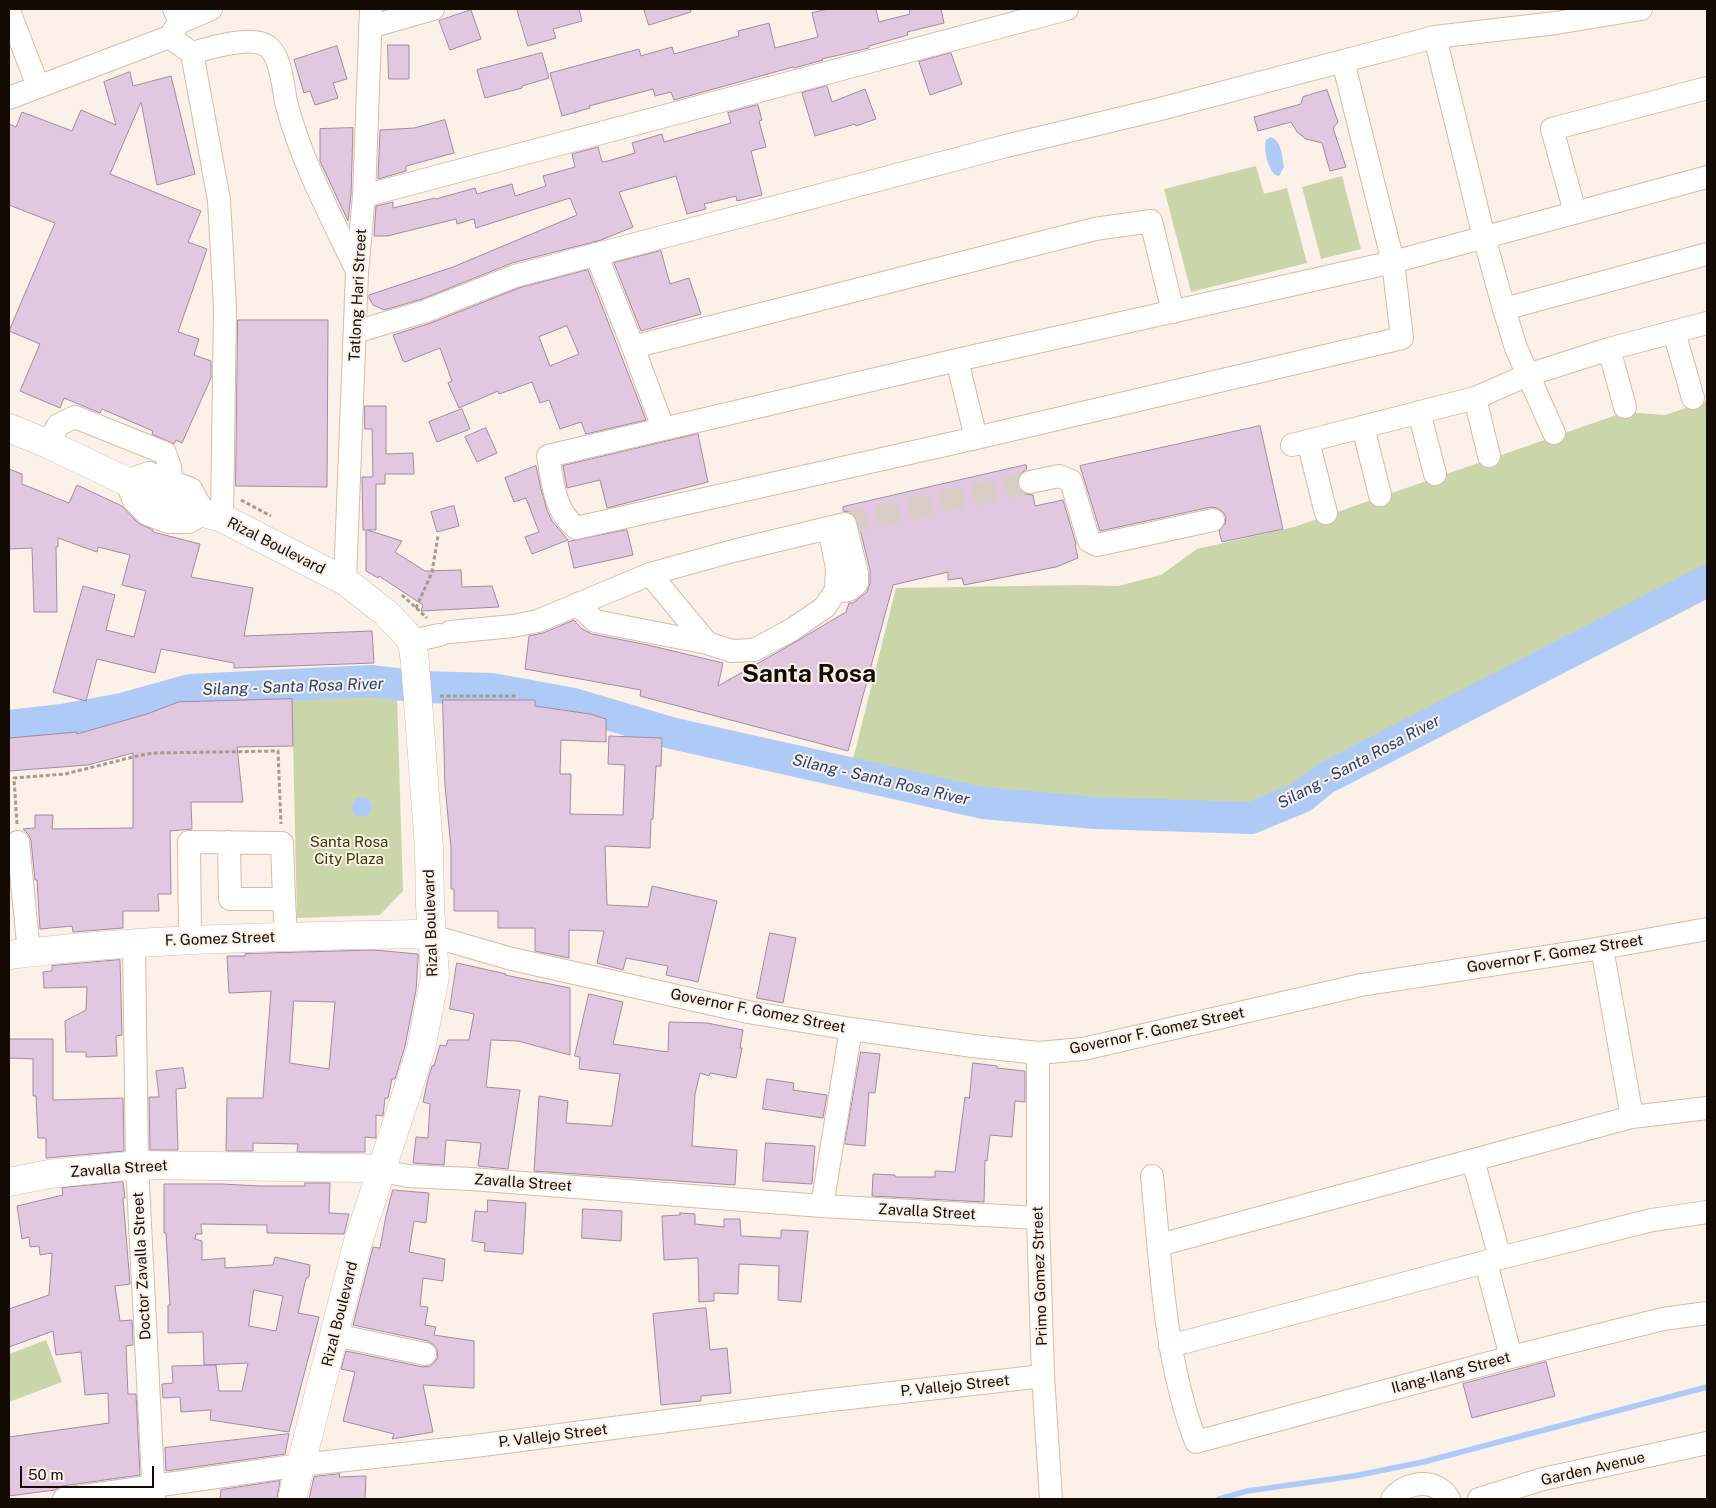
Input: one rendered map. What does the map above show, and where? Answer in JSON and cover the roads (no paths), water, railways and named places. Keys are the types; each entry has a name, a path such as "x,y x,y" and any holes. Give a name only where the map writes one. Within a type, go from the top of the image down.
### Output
{"main road":[{"name":"Rizal Boulevard","path":"9,428 48,444 126,481 166,494 345,581 386,613 409,644 429,700 429,848 435,976 420,1049 357,1245 292,1499"},
{"name":"F. Gomez Street","path":"19,954 134,943 190,940 286,936 414,934 432,936"},
{"name":"Zavalla Street","path":"9,1182 50,1174 137,1165 363,1168 382,1172"}],"street":[{"path":"9,98 174,23 211,9"},
{"path":"370,18 433,9"},
{"path":"364,196 1067,9"},
{"path":"355,332 426,311 515,276 1006,146 1160,109 1435,37 1559,16 1641,9"},
{"path":"9,11 38,86"},
{"name":"Tatlong Hari Street","path":"345,581 357,272 364,196 370,18"},
{"path":"126,481 134,501 147,514 168,522 189,522 213,516 224,307 219,200 192,54 174,23"},
{"path":"1435,37 1484,237 1504,309 1516,348 1554,433"},
{"path":"192,54 205,49 246,41 266,45 276,56 287,104 302,153 357,272"},
{"path":"1343,62 1393,262 1402,338 976,438 576,528 566,520 556,497 548,456 956,360 1393,262 1707,177"},
{"path":"1575,212 1552,129 1707,88"},
{"path":"633,347 1095,229 1151,221 1173,312"},
{"path":"596,254 663,428"},
{"path":"1504,309 1707,254"},
{"path":"1326,512 1300,443 1475,398 1528,375 1609,349 1707,323"},
{"path":"1674,332 1693,398"},
{"path":"1609,349 1625,407"},
{"path":"956,360 976,438"},
{"path":"1475,398 1489,456"},
{"path":"1419,412 1435,474"},
{"path":"48,444 58,425 75,417 165,453 170,467 166,494"},
{"path":"1363,427 1380,494"},
{"path":"1030,482 1059,476 1071,481 1089,541 1097,545 1213,520"},
{"path":"409,644 444,634 513,626 538,621 580,603 650,574 837,526 836,590 825,607 813,617 754,650 732,651 707,643 595,621 582,609 580,603"},
{"path":"650,574 707,643"},
{"path":"18,842 19,954"},
{"path":"190,940 188,842 282,843 286,936"},
{"path":"228,842 230,899 284,899"},
{"name":"Governor F. Gomez Street","path":"432,936 512,959 748,1012 852,1030 1038,1053 1083,1049 1361,986 1602,948 1707,929"},
{"name":"Doctor Zavalla Street","path":"134,943 137,1165 153,1493"},
{"path":"1602,948 1632,1117"},
{"path":"822,1206 852,1030"},
{"name":"Primo Gomez Street","path":"1038,1053 1038,1218 1043,1376 1051,1499"},
{"path":"1159,1245 1632,1117 1707,1108"},
{"path":"1473,1160 1511,1357"},
{"name":"Zavalla Street","path":"382,1172 408,1176 490,1180 822,1206 1038,1218"},
{"path":"1152,1176 1170,1346 1493,1260 1652,1220 1707,1212"},
{"name":"Ilang-Ilang Street","path":"1170,1346 1185,1414 1196,1442 1511,1357 1663,1319 1707,1313"},
{"path":"335,1335 425,1354"},
{"name":"P. Vallejo Street","path":"64,1499 153,1493 300,1466 468,1447 822,1401 1043,1376"},
{"name":"Garden Avenue","path":"1479,1499 1543,1479 1707,1443"},
{"path":"1392,1499 1397,1493 1409,1486 1423,1484 1436,1487 1449,1499"}],"water":[{"path":"1271,137 1277,142 1282,154 1284,167 1279,176 1272,172 1266,154 1266,140"},
{"path":"362,797 369,800 372,807 369,814 362,817 355,814 352,807 355,800"}],"waterway":[{"name":"Silang - Santa Rosa River","path":"9,726 62,720 122,709 190,690 371,681 421,687 492,689 574,704 671,733 983,803 1095,813 1251,818 1302,797 1324,779 1707,581"},
{"path":"1219,1499 1247,1491 1354,1476 1423,1462 1707,1387"}],"tunnel":[{"path":"845,524 1030,482"}],"district":[{"name":"Santa Rosa","path":"809,674"}],"park label":[{"name":"Santa Rosa City Plaza","path":"349,850"}]}
